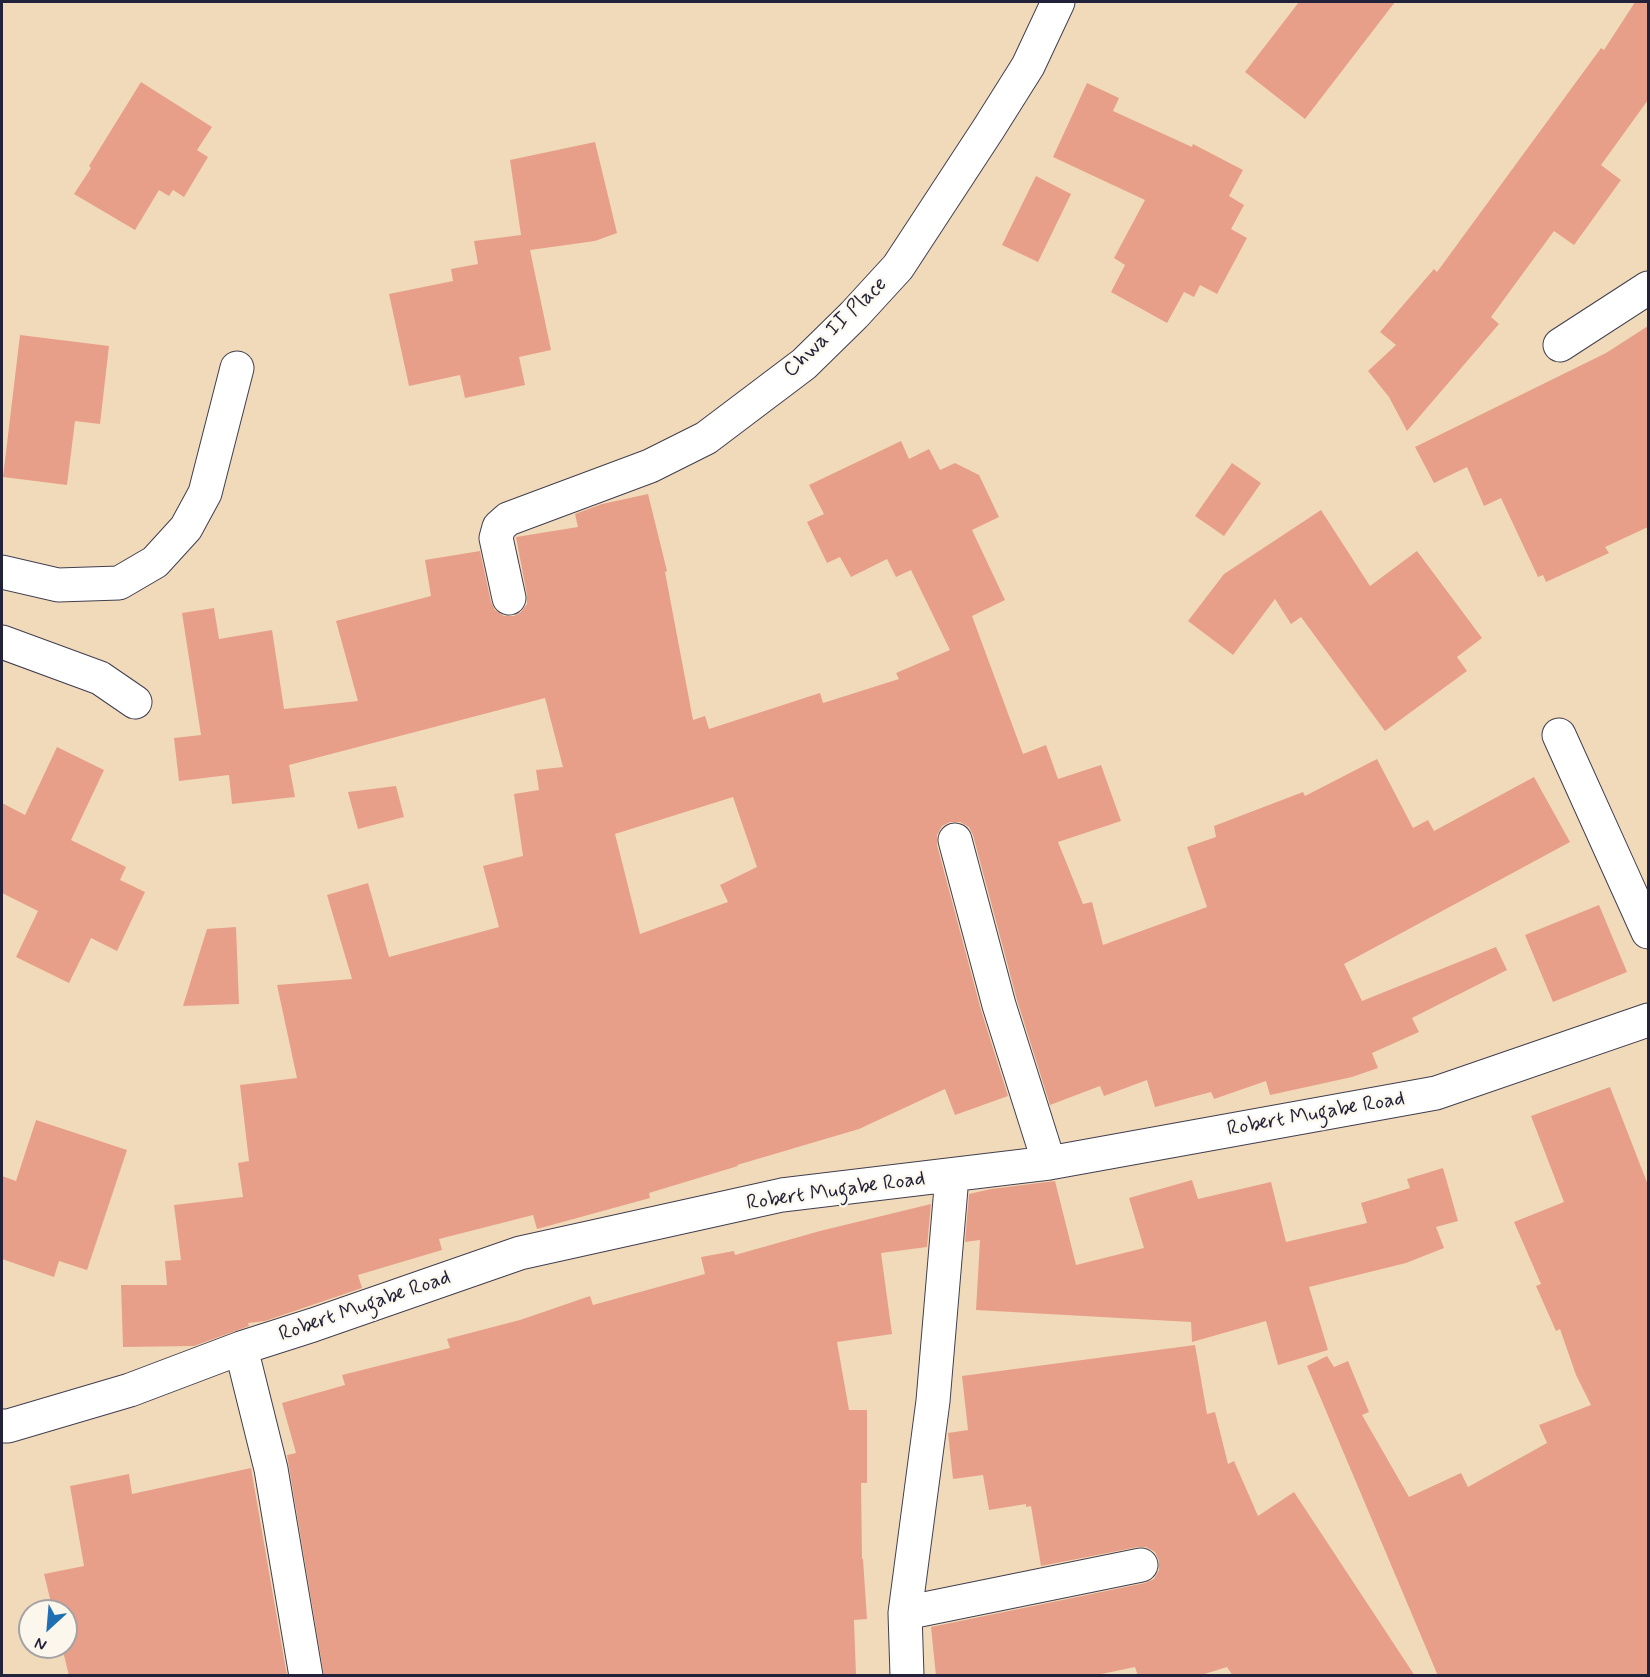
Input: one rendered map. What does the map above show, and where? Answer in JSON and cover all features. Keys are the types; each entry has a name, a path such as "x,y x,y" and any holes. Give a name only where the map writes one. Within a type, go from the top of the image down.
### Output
{"street":[{"name":"Chwa II Place","path":"509,598 496,538 499,527 508,519 650,466 706,438 804,364 854,315 898,267 1028,66 1058,2"},
{"path":"1560,345 1648,288"},
{"path":"2,573 58,585 119,583 155,562 186,528 205,493 237,368"},
{"path":"2,642 100,678 135,702"},
{"path":"1559,735 1648,932"},
{"path":"955,840 999,1005 1049,1164"},
{"name":"Robert Mugabe Road","path":"2,1426 130,1390 241,1348 520,1253 782,1195 1049,1164 1436,1094 1648,1020"},
{"path":"907,1676 905,1613 933,1401 952,1176"},
{"path":"241,1348 271,1469 306,1676"},
{"path":"905,1613 1141,1565"}],"building":[{"path":"1299,2 1395,2 1305,119 1245,72"},
{"path":"1635,2 1648,2 1648,100 1601,165 1621,180 1574,245 1554,231 1491,317 1499,324 1407,431 1389,397 1368,371 1396,345 1380,332 1434,269 1437,272 1601,48 1604,50"},
{"path":"141,82 212,127 197,150 208,157 184,197 173,190 169,196 159,190 135,230 74,194"},
{"path":"1087,83 1119,98 1113,111 1192,147 1193,144 1243,170 1229,196 1244,205 1231,229 1247,238 1217,294 1200,285 1194,297 1184,292 1167,323 1111,292 1125,265 1114,258 1145,200 1053,157"},
{"path":"595,142 617,233 595,241 530,250 551,350 519,357 525,385 465,398 460,375 409,386 389,294 453,281 451,269 478,264 474,241 521,235 510,160"},
{"path":"1036,176 1071,194 1038,262 1002,245"},
{"path":"1648,326 1648,527 1605,547 1609,553 1546,582 1543,575 1538,577 1501,498 1484,506 1467,467 1434,483 1415,447 1606,353"},
{"path":"20,335 109,346 100,424 75,421 67,485 3,477"},
{"path":"901,441 909,459 929,449 940,470 955,463 979,475 999,517 972,530 1005,600 972,616 1023,754 1046,745 1058,779 1101,765 1121,821 1058,842 1083,904 1092,902 1103,945 1207,907 1187,847 1216,837 1214,826 1303,792 1305,796 1377,759 1413,828 1428,820 1434,831 1534,777 1570,842 1344,964 1362,1001 1496,947 1507,970 1412,1018 1419,1032 1372,1053 1378,1068 1352,1077 1270,1095 1266,1081 1214,1099 1211,1092 1155,1107 1147,1080 1104,1096 1100,1086 1050,1105 1017,1000 973,835 969,827 960,822 950,822 942,826 937,835 937,845 981,1010 1008,1096 955,1115 945,1089 859,1129 649,1193 650,1198 537,1229 533,1215 439,1239 442,1250 358,1275 362,1288 265,1321 248,1323 249,1326 194,1346 123,1347 121,1285 167,1285 165,1261 181,1260 174,1205 243,1197 238,1163 249,1161 240,1085 297,1078 277,985 352,979 327,895 368,883 389,957 499,927 483,866 523,856 514,794 539,790 536,770 563,767 545,698 289,765 295,797 232,804 229,775 179,781 174,738 201,735 182,613 214,608 219,639 272,630 284,709 358,701 336,621 431,596 425,560 480,551 491,602 495,610 504,616 514,616 521,612 527,604 516,537 578,527 575,514 602,504 648,494 667,571 665,572 693,720 705,716 709,729 820,693 823,703 899,679 896,673 950,650 911,570 896,577 887,559 851,577 840,557 827,563 807,522 824,514 809,485","holes":["733,797 757,867 720,885 728,902 640,934 615,834"]},
{"path":"1232,463 1261,483 1224,536 1195,516"},
{"path":"1321,510 1370,586 1417,551 1482,638 1457,657 1467,671 1385,731 1301,617 1291,624 1275,599 1233,655 1188,621 1224,574"},
{"path":"57,747 104,770 71,840 126,867 120,880 145,892 117,951 91,938 69,983 16,957 38,911 2,893 2,803 25,815"},
{"path":"396,786 404,817 358,829 348,792"},
{"path":"1599,905 1627,972 1553,1002 1525,935"},
{"path":"236,927 239,1004 183,1006 207,929"},
{"path":"1610,1087 1648,1185 1648,1676 1438,1676 1307,1366 1327,1356 1334,1367 1348,1361 1369,1412 1362,1415 1409,1497 1461,1473 1468,1487 1547,1443 1539,1425 1591,1405 1576,1375 1560,1329 1556,1331 1536,1286 1541,1284 1514,1222 1564,1202 1531,1116"},
{"path":"36,1120 127,1150 87,1270 59,1261 54,1277 2,1259 2,1176 16,1181"},
{"path":"1443,1168 1458,1221 1436,1227 1444,1248 1406,1263 1309,1287 1328,1350 1278,1365 1266,1321 1192,1342 1191,1322 976,1310 980,1240 965,1242 969,1194 1055,1181 1076,1265 1144,1248 1129,1198 1192,1180 1198,1199 1271,1182 1286,1242 1367,1223 1361,1203 1410,1188 1407,1179"},
{"path":"931,1204 927,1247 881,1253 892,1334 837,1342 849,1410 867,1410 867,1483 861,1483 862,1559 867,1619 854,1620 856,1676 324,1676 287,1455 296,1453 282,1403 345,1385 342,1375 450,1348 447,1339 520,1320 590,1296 593,1305 705,1274 701,1257 734,1251 735,1255 820,1231"},
{"path":"1195,1345 1207,1414 1215,1412 1228,1464 1234,1461 1258,1516 1294,1492 1415,1676 1233,1676 1227,1667 1198,1676 1138,1676 1135,1667 1092,1676 936,1676 931,1627 1145,1583 1154,1579 1159,1570 1159,1561 1155,1552 1146,1547 1041,1566 1031,1506 1026,1507 1026,1504 989,1510 983,1475 953,1479 948,1433 968,1430 962,1376"},
{"path":"251,1468 287,1676 69,1676 65,1659 78,1659 78,1599 50,1599 44,1574 84,1566 70,1486 129,1474 132,1494"}]}
